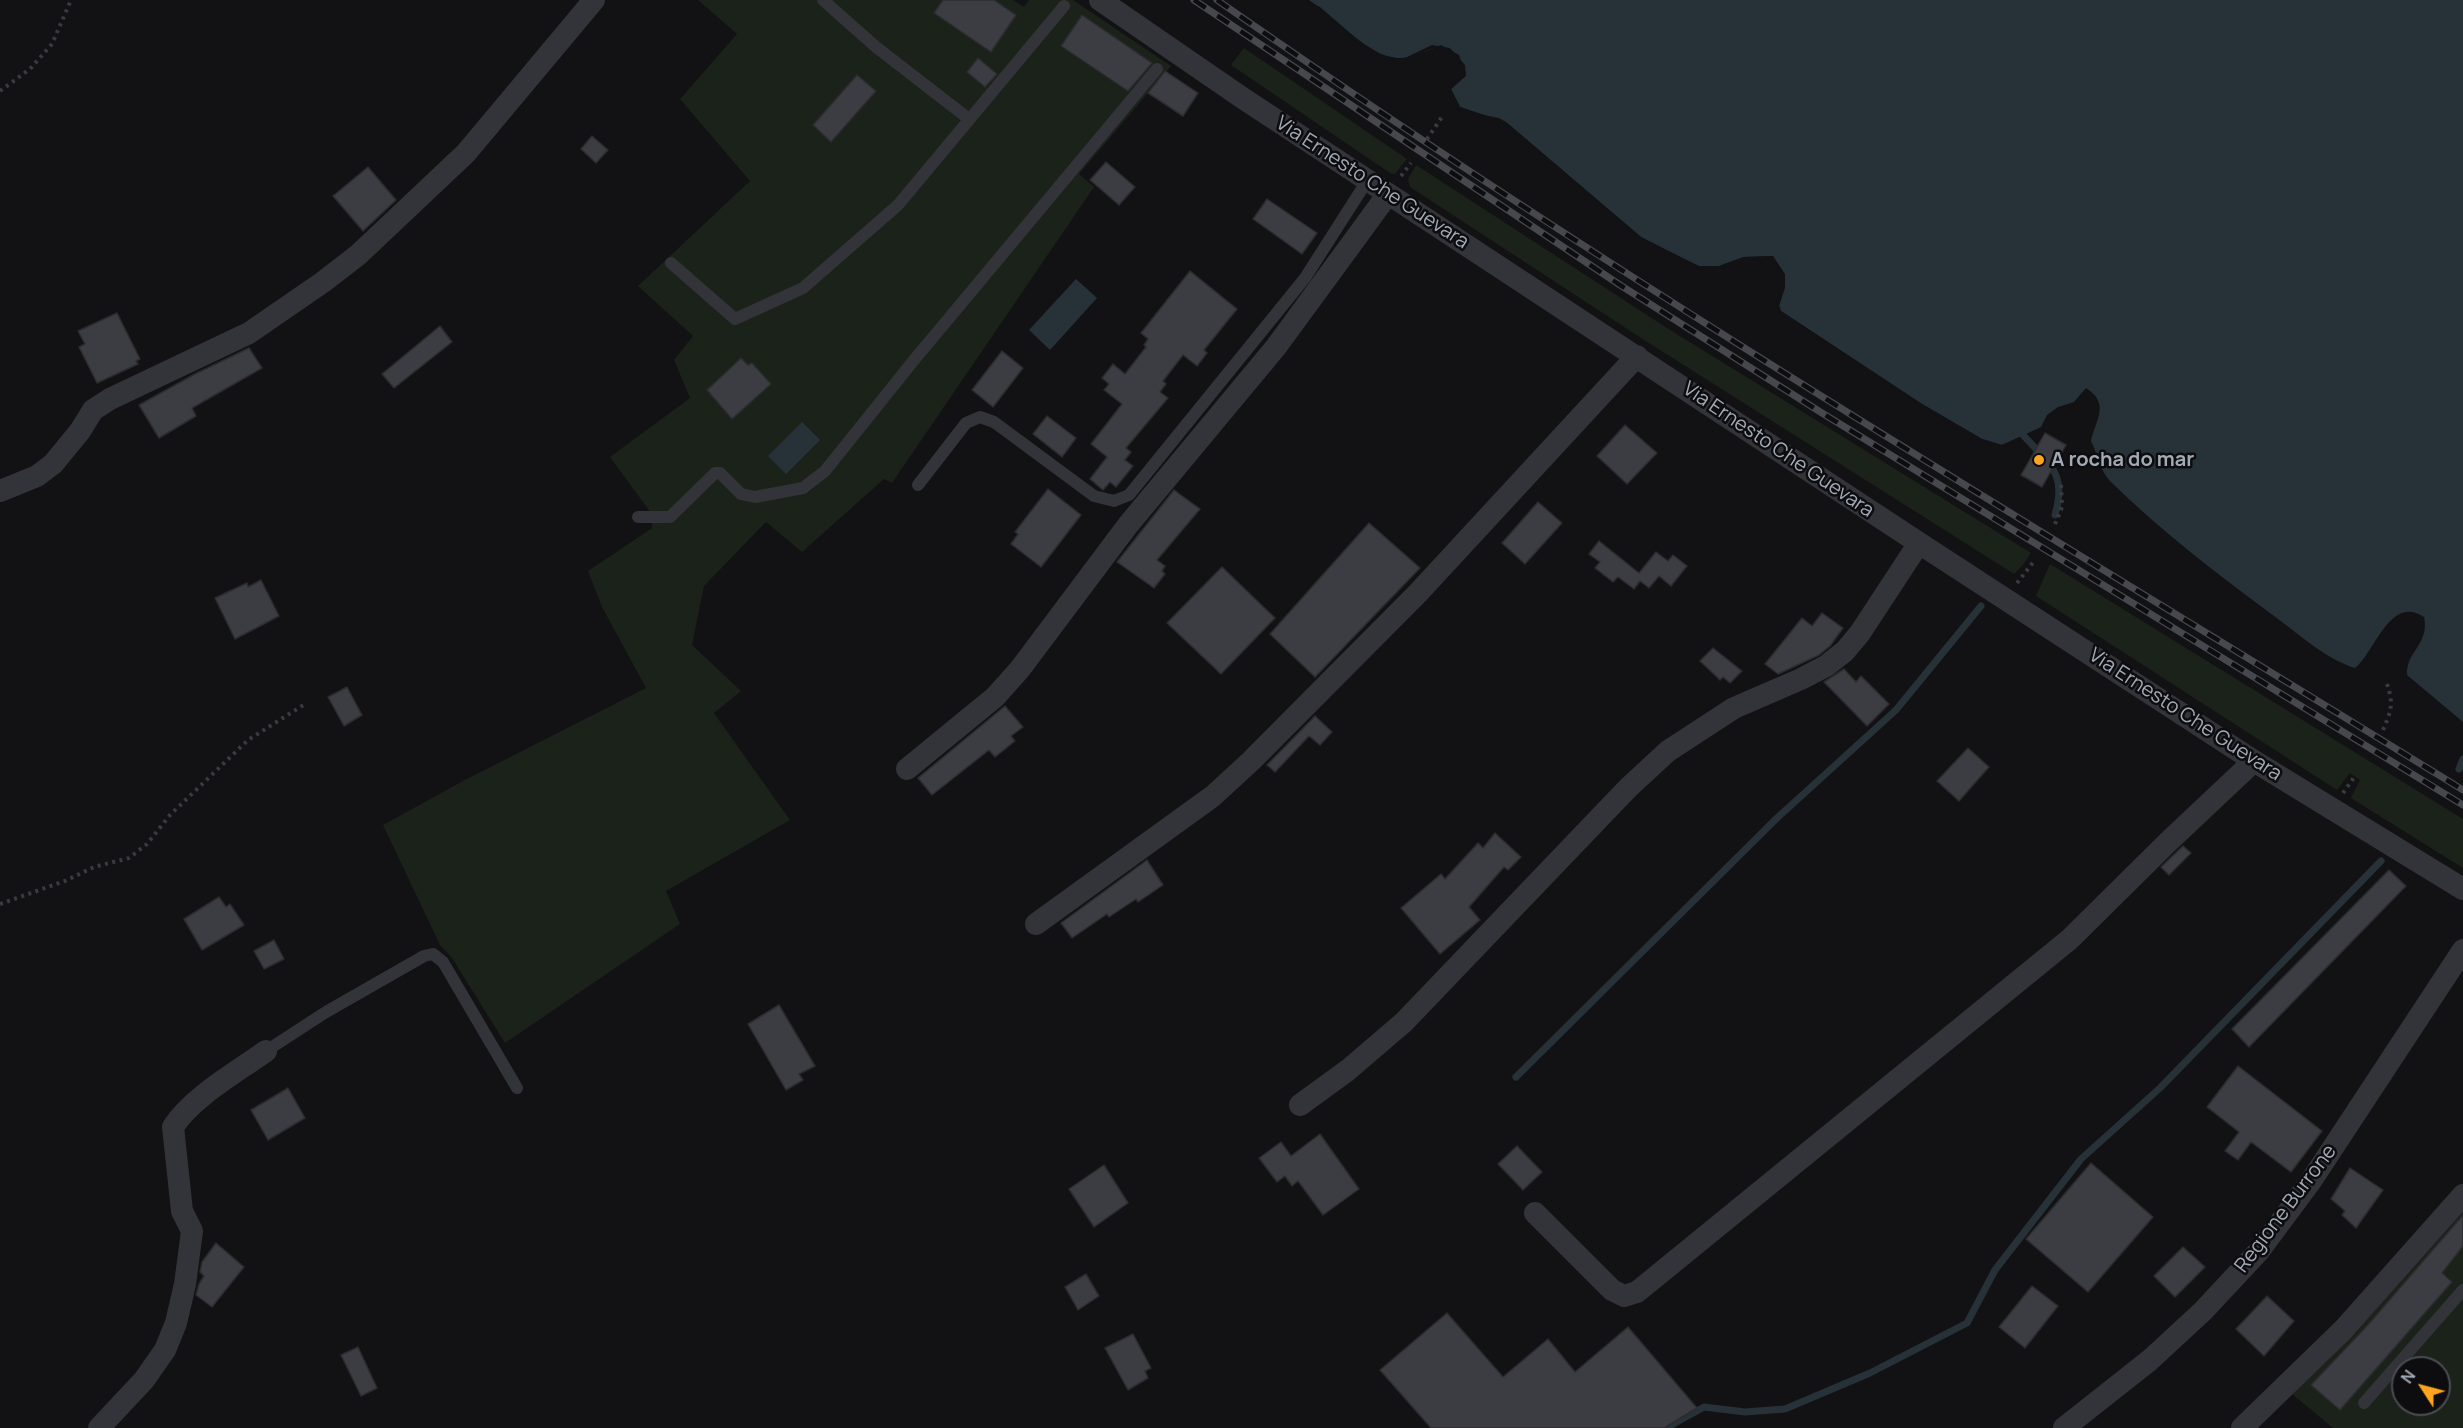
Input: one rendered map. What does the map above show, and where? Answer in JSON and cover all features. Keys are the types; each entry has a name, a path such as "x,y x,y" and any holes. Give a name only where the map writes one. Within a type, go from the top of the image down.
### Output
{"street":[{"path":"0,491 37,476 53,464 81,431 93,410 110,399 249,333 358,255 466,153 594,0"},
{"name":"Via Ernesto Che Guevara","path":"1100,0 1367,181 1637,356 1918,543 2254,761 2463,889"},
{"path":"907,769 995,697 1020,669 1128,525 1276,347 1388,194"},
{"path":"1036,924 1213,796 1251,761 1418,593 1637,356"},
{"path":"1300,1105 1348,1070 1404,1022 1628,788 1668,751 1734,708 1801,679 1826,666 1845,651 1860,633 1918,543"},
{"path":"1535,1213 1612,1290 1624,1296 1637,1292 2070,939 2254,761"},
{"name":"Regione Burrone","path":"2064,1428 2150,1360 2203,1311 2259,1251 2311,1181 2463,950"},
{"path":"99,1428 144,1380 165,1350 176,1323 185,1284 192,1231 182,1211 173,1127 181,1115 201,1098 266,1051"},
{"path":"2242,1428 2343,1330 2463,1195"}],"lane":[{"path":"823,0 876,47 969,120"},
{"path":"671,263 735,319 803,288 898,205 1064,6"},
{"path":"638,517 669,516 715,473 720,473 741,494 755,497 803,488 825,471 914,360 1157,69"},
{"path":"918,485 966,423 980,417 994,422 1094,496 1114,501 1129,495 1305,278 1367,181"},
{"path":"266,1051 326,1012 424,956 433,954 443,962 517,1088"},
{"path":"2364,1403 2463,1290"}],"path":[{"path":"0,91 30,69 52,44 71,0"},
{"path":"1426,139 1443,117"},
{"path":"2055,524 2062,507 2061,484"},
{"path":"2004,598 2035,560"},
{"path":"2383,730 2391,712 2392,699 2387,684"},
{"path":"0,904 65,881 94,867 129,858 147,844 170,815 248,740 305,704"}],"shaded area":[{"path":"698,0 1013,0 1024,7 1029,0 1073,0 1171,66 1079,174 1094,187 892,483 884,479 802,552 766,522 704,586 692,645 741,691 714,713 790,820 666,891 680,924 505,1043 452,958 440,945 383,825 463,781 646,688 602,607 588,571 652,528 651,513 610,457 690,398 674,360 693,336 638,286 750,181 680,99 737,34"},
{"path":"1309,0 2463,0 2463,722 2407,675 2410,660 2424,634 2424,617 2412,612 2402,613 2392,619 2355,668 2334,659 2314,646 2213,570 2150,518 2107,478 2102,468 2091,441 2100,407 2094,394 2086,388 2074,402 2058,407 2047,415 2041,427 2002,445 1982,439 1922,404 1781,311 1779,305 1785,280 1773,256 1744,257 1719,266 1699,266 1641,237 1506,122 1460,107 1451,89 1466,76 1459,55 1441,45 1408,57 1386,56 1364,43"},
{"path":"1244,48 1407,159 1395,174 1390,173 1231,65"},
{"path":"1416,165 1667,328 2031,553 2014,574 1641,338 1410,187 1408,179"},
{"path":"1076,279 1097,298 1050,350 1029,330"},
{"path":"802,422 820,440 786,474 768,456"},
{"path":"2050,564 2463,819 2463,868 2351,798 2360,780 2350,773 2337,790 2036,596"},
{"path":"2463,1207 2463,1428 2333,1428 2292,1394"}],"pier":[{"path":"1306,0 1320,7 1364,45 1378,54 1405,58 1432,45 1450,48 1465,65 1466,75 1451,89 1460,107 1506,122 1641,237 1699,266 1719,266 1744,257 1773,256 1785,274 1785,288 1779,306 1781,311 1922,404 1982,439 2002,445 2032,433 2025,439 2002,448 1980,442 1779,313 1776,306 1782,287 1782,275 1772,259 1745,260 1720,269 1699,269 1640,239 1505,125 1458,109 1450,97 1448,88 1463,74 1462,66 1449,51 1433,48 1405,60 1396,61 1377,56"}],"building":[{"path":"943,0 994,0 1016,15 991,52 934,13"},
{"path":"1082,15 1152,63 1128,91 1061,46"},
{"path":"978,58 997,74 985,87 967,72"},
{"path":"1165,71 1198,93 1183,116 1148,93"},
{"path":"857,75 876,91 831,142 813,125"},
{"path":"592,136 608,150 596,163 581,149"},
{"path":"1106,162 1135,187 1119,205 1090,180"},
{"path":"368,167 396,200 363,231 333,196"},
{"path":"1267,199 1317,233 1302,254 1253,219"},
{"path":"1190,271 1237,309 1204,350 1207,353 1197,366 1183,355 1163,381 1166,384 1160,392 1168,398 1126,448 1131,452 1125,460 1133,466 1116,487 1110,482 1103,490 1090,479 1107,457 1091,444 1122,404 1104,390 1109,384 1102,378 1113,364 1125,374 1146,347 1144,345 1148,339 1141,333"},
{"path":"117,313 140,359 136,361 138,364 97,383 79,347 85,344 78,331"},
{"path":"440,326 452,342 394,388 382,374"},
{"path":"249,348 262,368 192,408 196,416 159,438 139,405"},
{"path":"1002,351 1023,368 993,407 972,390"},
{"path":"741,358 748,365 752,363 771,384 732,419 707,390"},
{"path":"1047,416 1076,438 1062,457 1033,434"},
{"path":"1625,425 1657,453 1627,484 1597,456"},
{"path":"2045,433 2066,445 2042,487 2021,475"},
{"path":"1048,489 1081,515 1041,567 1011,544 1018,534 1015,532"},
{"path":"1174,490 1200,509 1157,560 1165,566 1162,571 1165,574 1154,588 1117,562"},
{"path":"1538,502 1562,523 1525,564 1502,543"},
{"path":"1369,523 1420,568 1315,677 1270,634"},
{"path":"1599,541 1639,573 1656,552 1668,561 1673,555 1687,566 1671,586 1659,576 1649,588 1640,581 1634,589 1618,577 1613,582 1595,568 1600,562 1589,554"},
{"path":"1222,567 1275,618 1221,674 1167,623"},
{"path":"261,580 279,616 235,639 215,598 247,583 248,587"},
{"path":"1822,613 1843,628 1830,646 1819,655 1778,674 1765,664 1802,618 1812,626"},
{"path":"1713,648 1742,671 1730,683 1723,677 1720,680 1700,661"},
{"path":"1844,669 1856,682 1861,676 1889,704 1867,726 1824,682"},
{"path":"347,687 362,715 344,726 328,697"},
{"path":"1005,706 1023,727 1011,736 1015,741 995,757 989,750 932,795 918,778"},
{"path":"1315,716 1332,732 1320,745 1309,736 1275,772 1267,765"},
{"path":"1968,748 1989,767 1959,801 1937,781"},
{"path":"1495,833 1521,857 1508,870 1504,867 1469,907 1480,920 1440,954 1401,908 1441,874 1445,879 1478,843 1483,848"},
{"path":"2183,846 2191,853 2169,875 2161,867"},
{"path":"1147,860 1163,885 1138,902 1136,899 1109,917 1107,914 1072,938 1061,923"},
{"path":"2389,870 2406,886 2249,1047 2232,1029"},
{"path":"219,897 226,907 230,904 244,925 202,950 184,919"},
{"path":"274,940 284,959 264,969 254,951"},
{"path":"779,1005 815,1066 799,1074 803,1080 786,1090 748,1024"},
{"path":"2238,1066 2322,1131 2291,1172 2251,1142 2238,1160 2225,1151 2239,1132 2207,1107"},
{"path":"288,1088 305,1118 268,1140 251,1110"},
{"path":"1320,1134 1359,1189 1323,1215 1298,1181 1292,1186 1285,1176 1277,1182 1259,1158 1281,1142 1291,1156"},
{"path":"1517,1146 1542,1172 1523,1190 1498,1164"},
{"path":"2091,1163 2153,1217 2088,1292 2026,1239"},
{"path":"1104,1165 1128,1203 1094,1227 1069,1189"},
{"path":"2350,1168 2383,1190 2356,1228 2342,1215 2345,1211 2331,1199"},
{"path":"2463,1215 2463,1246 2442,1273 2452,1282 2340,1410 2311,1385 2367,1326"},
{"path":"216,1243 244,1267 212,1307 196,1295 204,1276 200,1272 202,1262"},
{"path":"2183,1247 2205,1267 2175,1297 2154,1276"},
{"path":"1086,1274 1099,1296 1078,1310 1065,1287"},
{"path":"2032,1286 2058,1306 2025,1348 1999,1327"},
{"path":"2267,1296 2294,1321 2264,1356 2236,1329"},
{"path":"1447,1313 1503,1377 1548,1339 1575,1372 1628,1327 1697,1408 1664,1428 1431,1428 1380,1370"},
{"path":"1133,1334 1151,1368 1145,1371 1148,1378 1128,1390 1105,1348"},
{"path":"358,1347 377,1388 361,1396 341,1355"}],"waterway":[{"path":"2024,436 2054,471 2059,489 2055,515"},
{"path":"1516,1077 1777,818 1896,710 1981,606"},
{"path":"2459,769 2463,759"},
{"path":"1666,1428 1704,1407 1745,1412 1785,1409 1870,1373 1967,1323 1995,1270 2081,1159 2160,1088 2381,861"}],"railway":[{"path":"1194,0 1620,285 1822,413 2463,805"},
{"path":"1217,0 1369,104 1678,306 2463,790"}],"place":[{"name":"A rocha do mar","path":"2039,460"}]}
